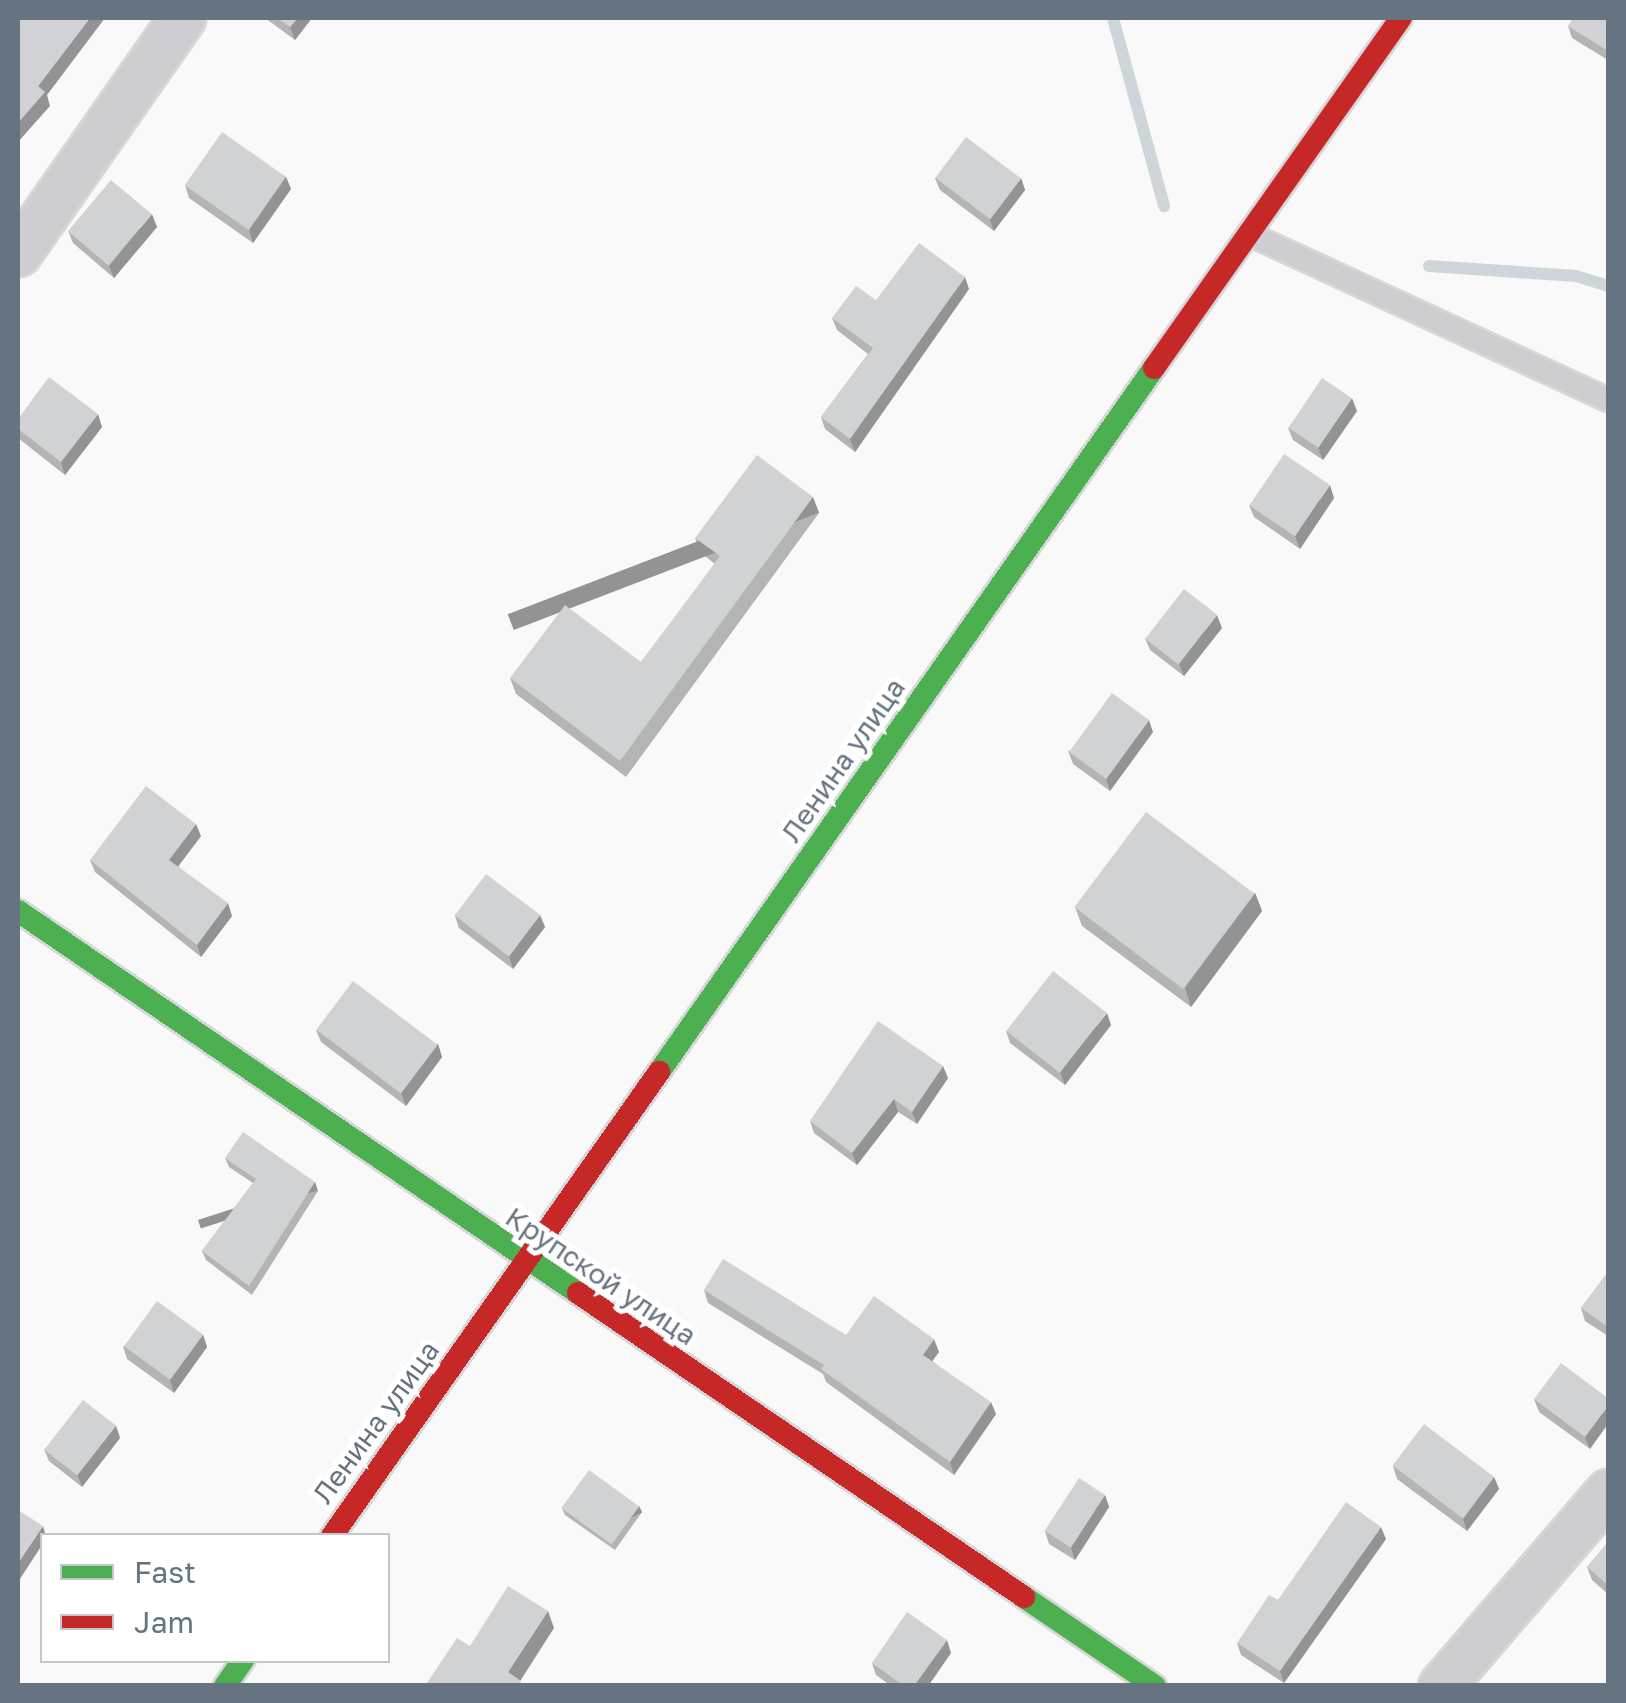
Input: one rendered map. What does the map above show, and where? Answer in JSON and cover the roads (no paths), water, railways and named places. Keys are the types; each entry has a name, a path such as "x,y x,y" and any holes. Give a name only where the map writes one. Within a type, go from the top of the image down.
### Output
{"main road":[{"name":"Ленина улица","path":"334,1533 1401,18"},
{"name":"Крупской улица","path":"18,911 527,1263 1155,1686"},
{"path":"225,1686 240,1663"}],"street":[{"path":"18,252 182,18"},
{"path":"1441,1686 1608,1492"}],"lane":[{"path":"1249,234 1608,400"}],"waterway":[{"path":"1113,18 1164,206"},
{"path":"1429,266 1576,276 1608,286"}]}
